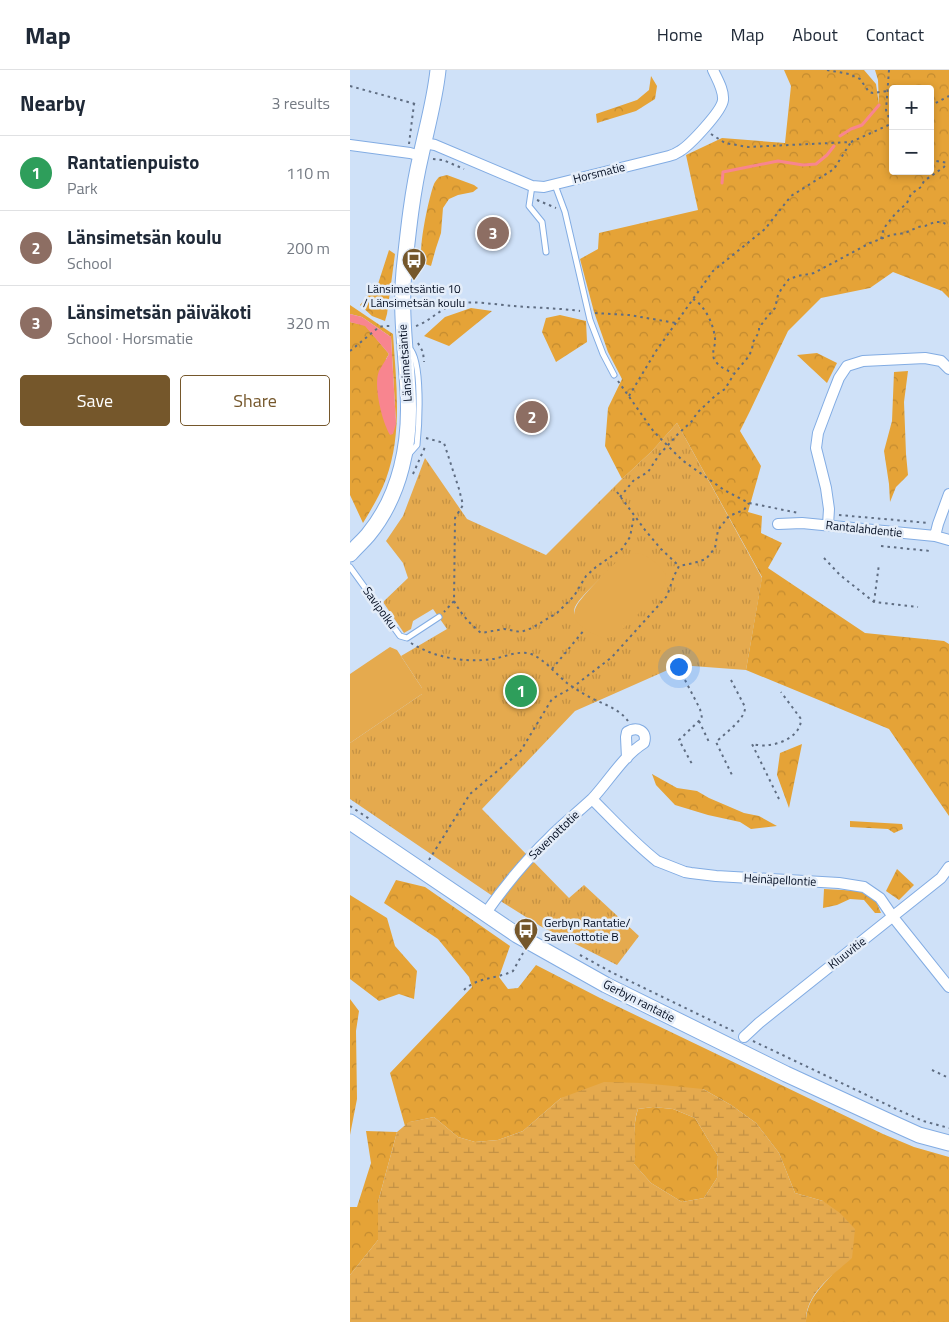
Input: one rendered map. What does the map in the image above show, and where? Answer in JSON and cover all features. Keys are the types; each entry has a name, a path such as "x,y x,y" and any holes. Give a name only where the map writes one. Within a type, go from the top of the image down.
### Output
{"main road":[{"name":"Länsimetsäntie","path":"350,554 369,534 387,506 397,483 404,457 408,428 408,393 402,286 408,228 438,70"},
{"name":"Gerbyn rantatie","path":"350,822 485,914 529,942 606,985 786,1074 919,1134 949,1143"}],"street":[{"name":"Horsmatie","path":"350,145 421,153 435,146 532,186 544,187 680,152 718,112 722,105 724,97 713,70"},
{"path":"828,525 829,514 826,488 816,448 818,433 839,378 848,366 863,361 925,358 941,361 949,369"},
{"path":"935,536 949,494"},
{"name":"Rantalahdentie","path":"778,524 828,525 935,536 949,540"},
{"path":"627,758 626,737 628,732 634,729"},
{"name":"Savenottotie","path":"485,914 511,878 548,838 592,799 627,758 644,743 644,734 641,730 634,729"},
{"name":"Heinäpellontie","path":"592,799 637,845 657,861 685,872 716,876 839,883 864,887 880,898 949,987"},
{"name":"Kluuvitie","path":"744,1037 941,878 949,867"}],"lane":[{"path":"555,184 566,212 588,312 603,354 614,375"},
{"path":"532,186 529,206 542,222 546,252"},
{"name":"Savipolku","path":"350,567 403,638 407,638 439,617"}],"path":[{"path":"827,70 849,74 860,79 869,92 886,91"},
{"path":"889,70 886,91 886,110 889,117"},
{"path":"350,86 431,109"},
{"path":"934,104 949,96"},
{"path":"414,104 421,153 469,171"},
{"path":"702,129 725,143 748,147 851,142 889,125"},
{"path":"628,396 656,352 713,271 766,229 791,196 834,169 851,142"},
{"path":"934,161 948,163"},
{"path":"881,239 884,228 907,203 912,194 921,187 924,181 948,163"},
{"path":"530,197 566,212"},
{"path":"620,497 634,480 648,472 659,455 697,414 716,395 725,389 734,374 749,356 759,328 775,308 778,295 789,279 814,273 870,243 891,235 905,233 935,222 942,222 949,226"},
{"path":"694,299 700,302 714,326 715,343 712,354 716,362 734,374"},
{"path":"412,326 419,325 443,309 457,304 472,303 628,315 676,323"},
{"path":"350,351 379,327"},
{"path":"614,375 654,432 682,460 724,490 749,503 802,513"},
{"path":"426,438 444,443 459,489 462,505 455,518 454,601 470,624 481,633 504,629 521,632 532,628 557,613 574,596 586,576 622,549 630,537 634,516"},
{"path":"617,492 661,549 680,566 694,564 706,559 715,548 718,530 729,516 744,510 749,503"},
{"path":"829,514 938,524"},
{"path":"881,546 930,551"},
{"path":"824,558 874,602 918,606"},
{"path":"874,602 879,564"},
{"path":"429,860 470,794 520,752 552,699 573,687 612,657 667,596 674,576 680,566"},
{"path":"439,617 454,601"},
{"path":"552,669 585,628"},
{"path":"403,638 416,646 436,654 459,659 479,661 512,653 530,654 573,687 624,716 634,729"},
{"path":"685,680 700,709 702,718 679,740 692,764"},
{"path":"731,680 745,707 745,712 716,742 732,776"},
{"path":"779,800 752,744 768,745 785,740 793,736 801,724 801,719 781,692"},
{"path":"699,721 709,742"},
{"path":"350,806 378,825"},
{"path":"464,990 479,981 513,971 529,942"},
{"path":"580,955 744,1037 894,1108 923,1121 949,1128"},
{"path":"932,1070 949,1078"}],"green space":[{"path":"784,70 864,70 876,84 879,104 878,80 875,70 949,70 949,298 942,291 893,272 870,288 821,298 788,331 740,431 761,466 748,512 762,516 761,533 782,543 768,568 865,633 944,641 949,644 949,816 889,729 746,670 762,577 677,423 652,451 622,479 605,446 608,408 622,379 608,352 594,312 580,259 598,249 599,233 698,210 686,155 722,138 785,143 791,86"},
{"path":"651,76 657,86 655,99 636,111 597,123 596,114 637,100 649,90"},
{"path":"447,175 478,188 473,192 449,199 443,208 441,233 431,266 422,260 421,254 425,222 434,184 439,177"},
{"path":"389,250 395,254 385,321 372,316 360,305 378,284"},
{"path":"350,305 393,334 396,370 397,407 395,443 386,479 363,523 350,495 350,322 365,325 389,354 386,359 396,424 391,337 362,317 350,314"},
{"path":"471,308 492,311 449,346 424,336 445,317"},
{"path":"560,315 586,321 587,342 556,362 542,332 546,318"},
{"path":"817,353 837,363 827,383 797,355"},
{"path":"908,371 904,402 908,475 896,487 890,502 884,451 892,421 894,372"},
{"path":"677,423 762,578 746,670 679,665 575,711 482,809 569,898 584,885 639,936 617,965 542,927 494,897 350,799 350,743 422,694 422,688 401,656 447,629 433,609 413,621 411,629 404,633 383,602 408,578 403,563 386,541 403,516 425,458 467,519 546,555 652,451","holes":["628,554 574,615 575,607 584,595"]},
{"path":"638,553 654,561 666,575 660,592 616,636 601,637 581,626 574,616 580,600 615,563 628,554"},
{"path":"390,647 397,650 422,688 422,694 350,743 350,674"},
{"path":"802,744 789,808 777,775 780,753"},
{"path":"652,774 677,788 697,791 744,813 759,816 777,826 751,829 740,822 675,805 656,785"},
{"path":"850,821 902,824 903,829 894,833 888,829 850,827"},
{"path":"897,869 914,885 899,900 886,891"},
{"path":"396,880 425,887 510,946 499,977 508,989 518,988 536,965 600,998 883,1134 914,1147 949,1157 949,1322 806,1322 811,1302 832,1275 823,1201 795,1193 779,1153 756,1123 731,1105 703,1089 561,1098 523,1131 498,1140 475,1142 458,1137 434,1117 410,1122 405,1126 390,1073 472,987 469,977 438,939 384,903"},
{"path":"824,889 860,891 876,901 881,913 875,913 864,900 850,899 837,905 823,908"},
{"path":"350,895 387,918 395,946 417,971 414,999 399,994 379,1001 350,979"},
{"path":"350,999 359,1011 356,1031 357,1099 350,1135"},
{"path":"604,1082 642,1083 703,1089 731,1105 756,1123 779,1153 795,1193 823,1201 840,1213 855,1229 852,1258 829,1278 815,1294 807,1312 806,1322 350,1322 350,1275 378,1240 378,1202 397,1132 409,1122 434,1117 458,1137 475,1142 498,1140 523,1131 561,1098","holes":["653,1107 673,1109 695,1118 718,1156 717,1178 704,1198 682,1202 651,1183 634,1164 635,1123 638,1109"]},
{"path":"653,1107 673,1109 695,1118 718,1156 717,1178 704,1198 682,1202 651,1183 634,1164 634,1129 638,1109"},
{"path":"366,1131 397,1132 378,1202 378,1240 350,1275 350,1207 357,1207 371,1163"}],"shaded area":[{"path":"350,314 362,317 391,337 396,424 393,434 390,435 384,421 377,385 379,371 389,354 365,326 350,322"}],"waterway":[{"path":"840,136 862,125 879,105"},
{"path":"722,183 723,172 778,161 803,165 816,164 834,146"}],"place":[{"name":"Länsimetsän päiväkoti","path":"493,233"},
{"name":"Länsimetsäntie 10 / Länsimetsän koulu","path":"414,281"},
{"name":"Länsimetsän koulu","path":"532,417"},
{"name":"Rantatienpuisto","path":"521,691"},
{"name":"Gerbyn Rantatie/ Savenottotie B","path":"526,951"}]}
